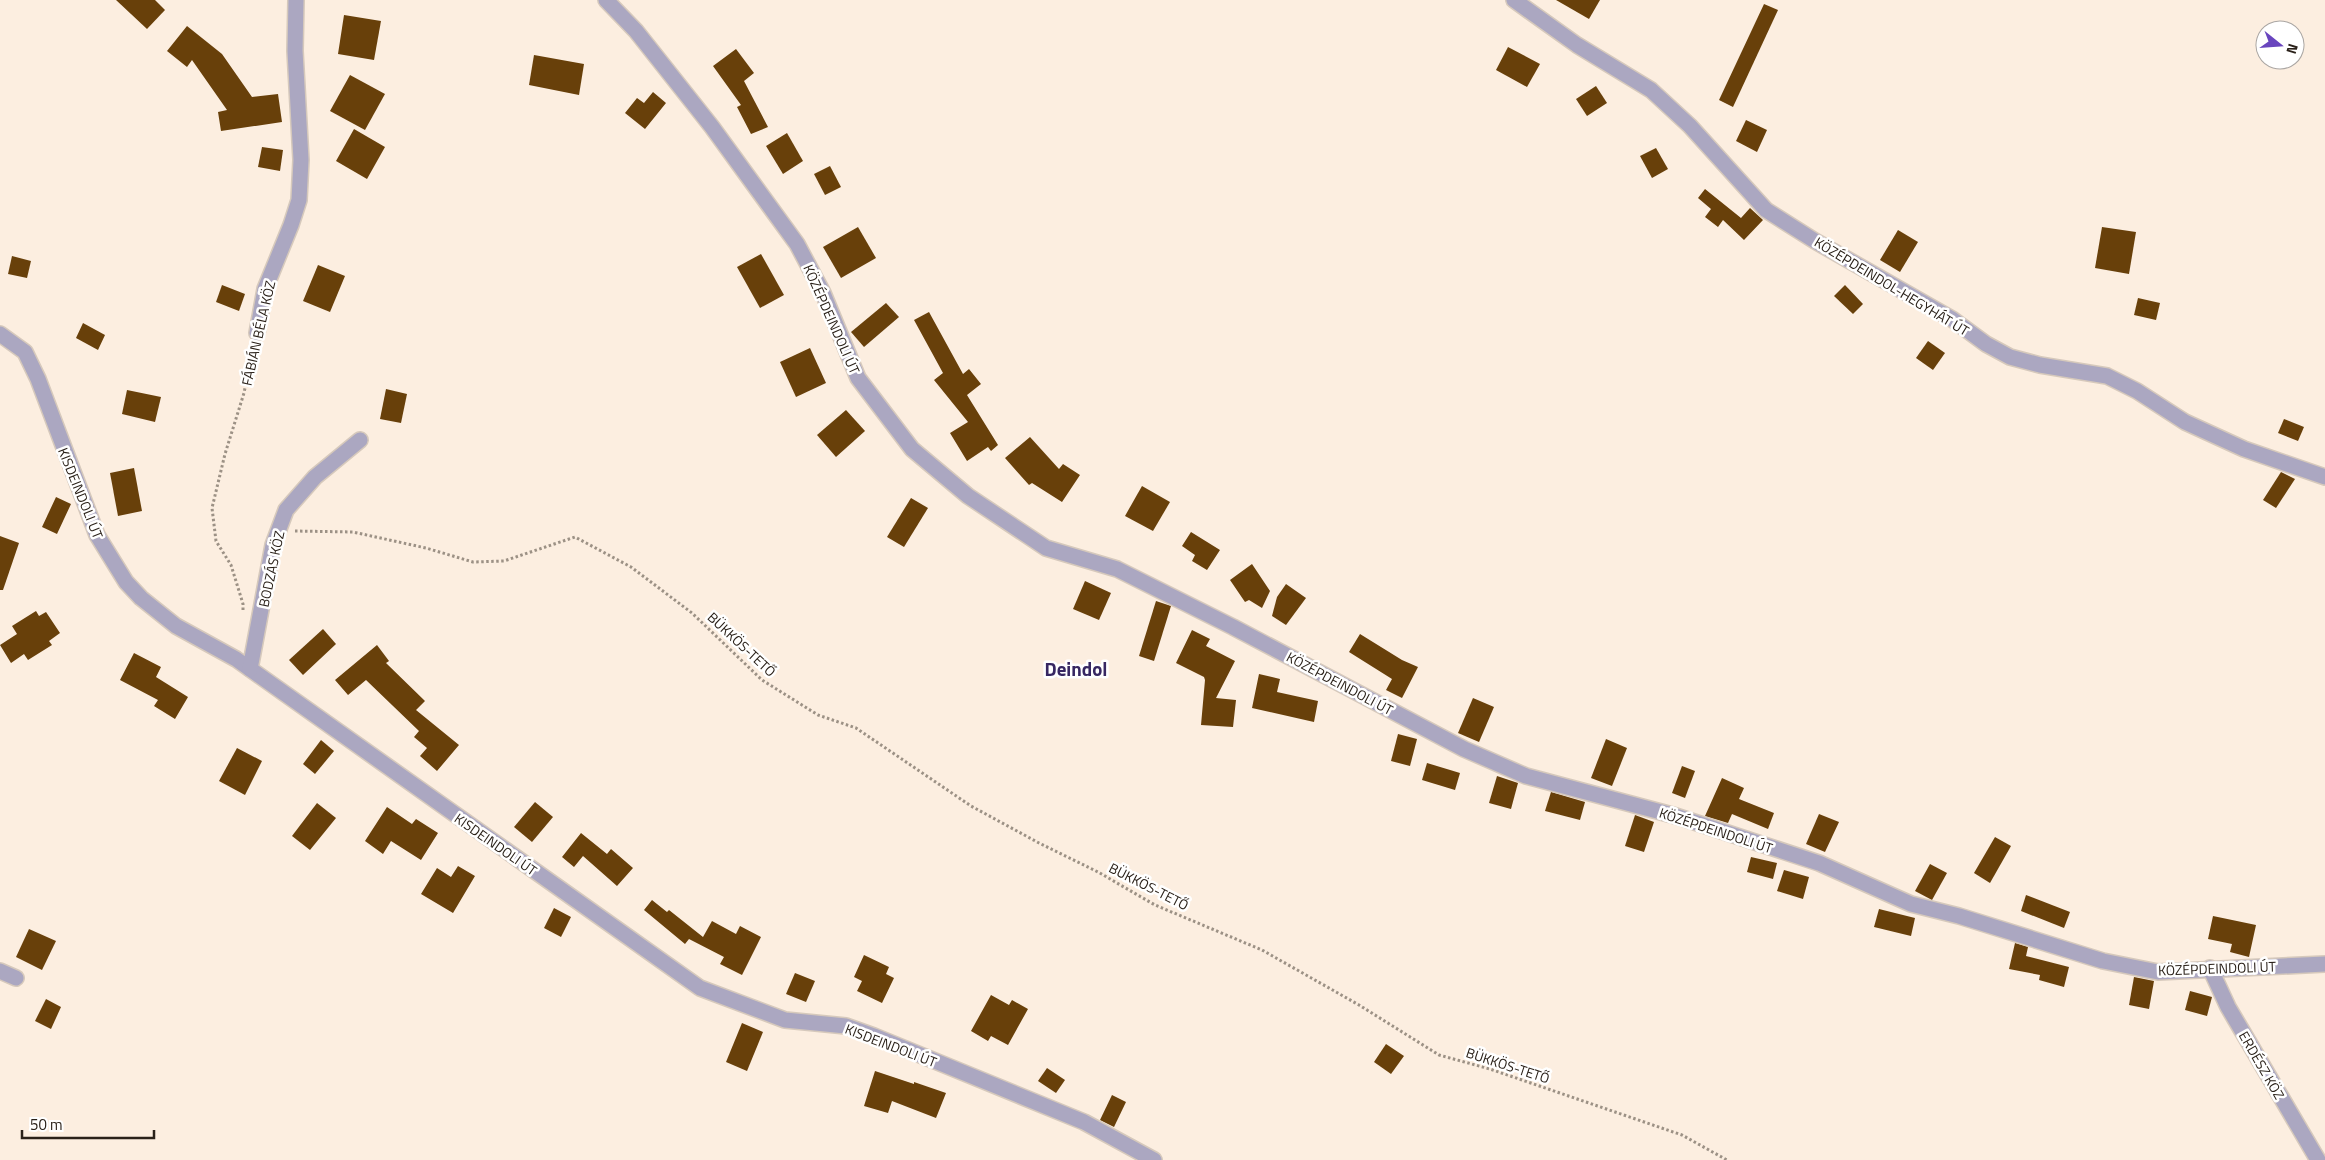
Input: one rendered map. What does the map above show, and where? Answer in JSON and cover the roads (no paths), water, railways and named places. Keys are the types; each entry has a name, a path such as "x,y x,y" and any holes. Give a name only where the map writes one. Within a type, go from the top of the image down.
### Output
{"street":[{"name":"FÁBIÁN BÉLA KÖZ","path":"257,333 265,290 292,225 299,200 301,160 296,51 296,0"},
{"name":"KÖZÉPDEINDOLI ÚT","path":"606,0 636,30 701,112 796,244 823,293 858,378 912,449 968,496 1046,548 1116,569 1233,627 1464,749 1526,776 1676,816 1819,863 1911,904 1959,916 2103,961 2158,972 2210,968 2325,964"},
{"name":"KÖZÉPDEINDOL-HEGYHÁT ÚT","path":"1514,0 1577,45 1652,90 1690,126 1766,210 1815,241 1952,319 1986,344 2010,357 2040,365 2107,376 2137,391 2185,422 2244,449 2325,477"},
{"name":"KISDEINDOLI ÚT","path":"0,334 25,352 38,378 97,535 126,582 141,598 176,626 236,659 700,988 785,1020 846,1026 874,1036 1084,1122 1154,1160"},
{"name":"BODZÁS KÖZ","path":"250,669 273,545 286,510 315,477 360,440"},
{"name":"ERDÉSZ KÖZ","path":"2210,968 2228,1007 2318,1160"},
{"path":"0,972 16,978"}],"district":[{"name":"Deindol","path":"1076,668"}]}
